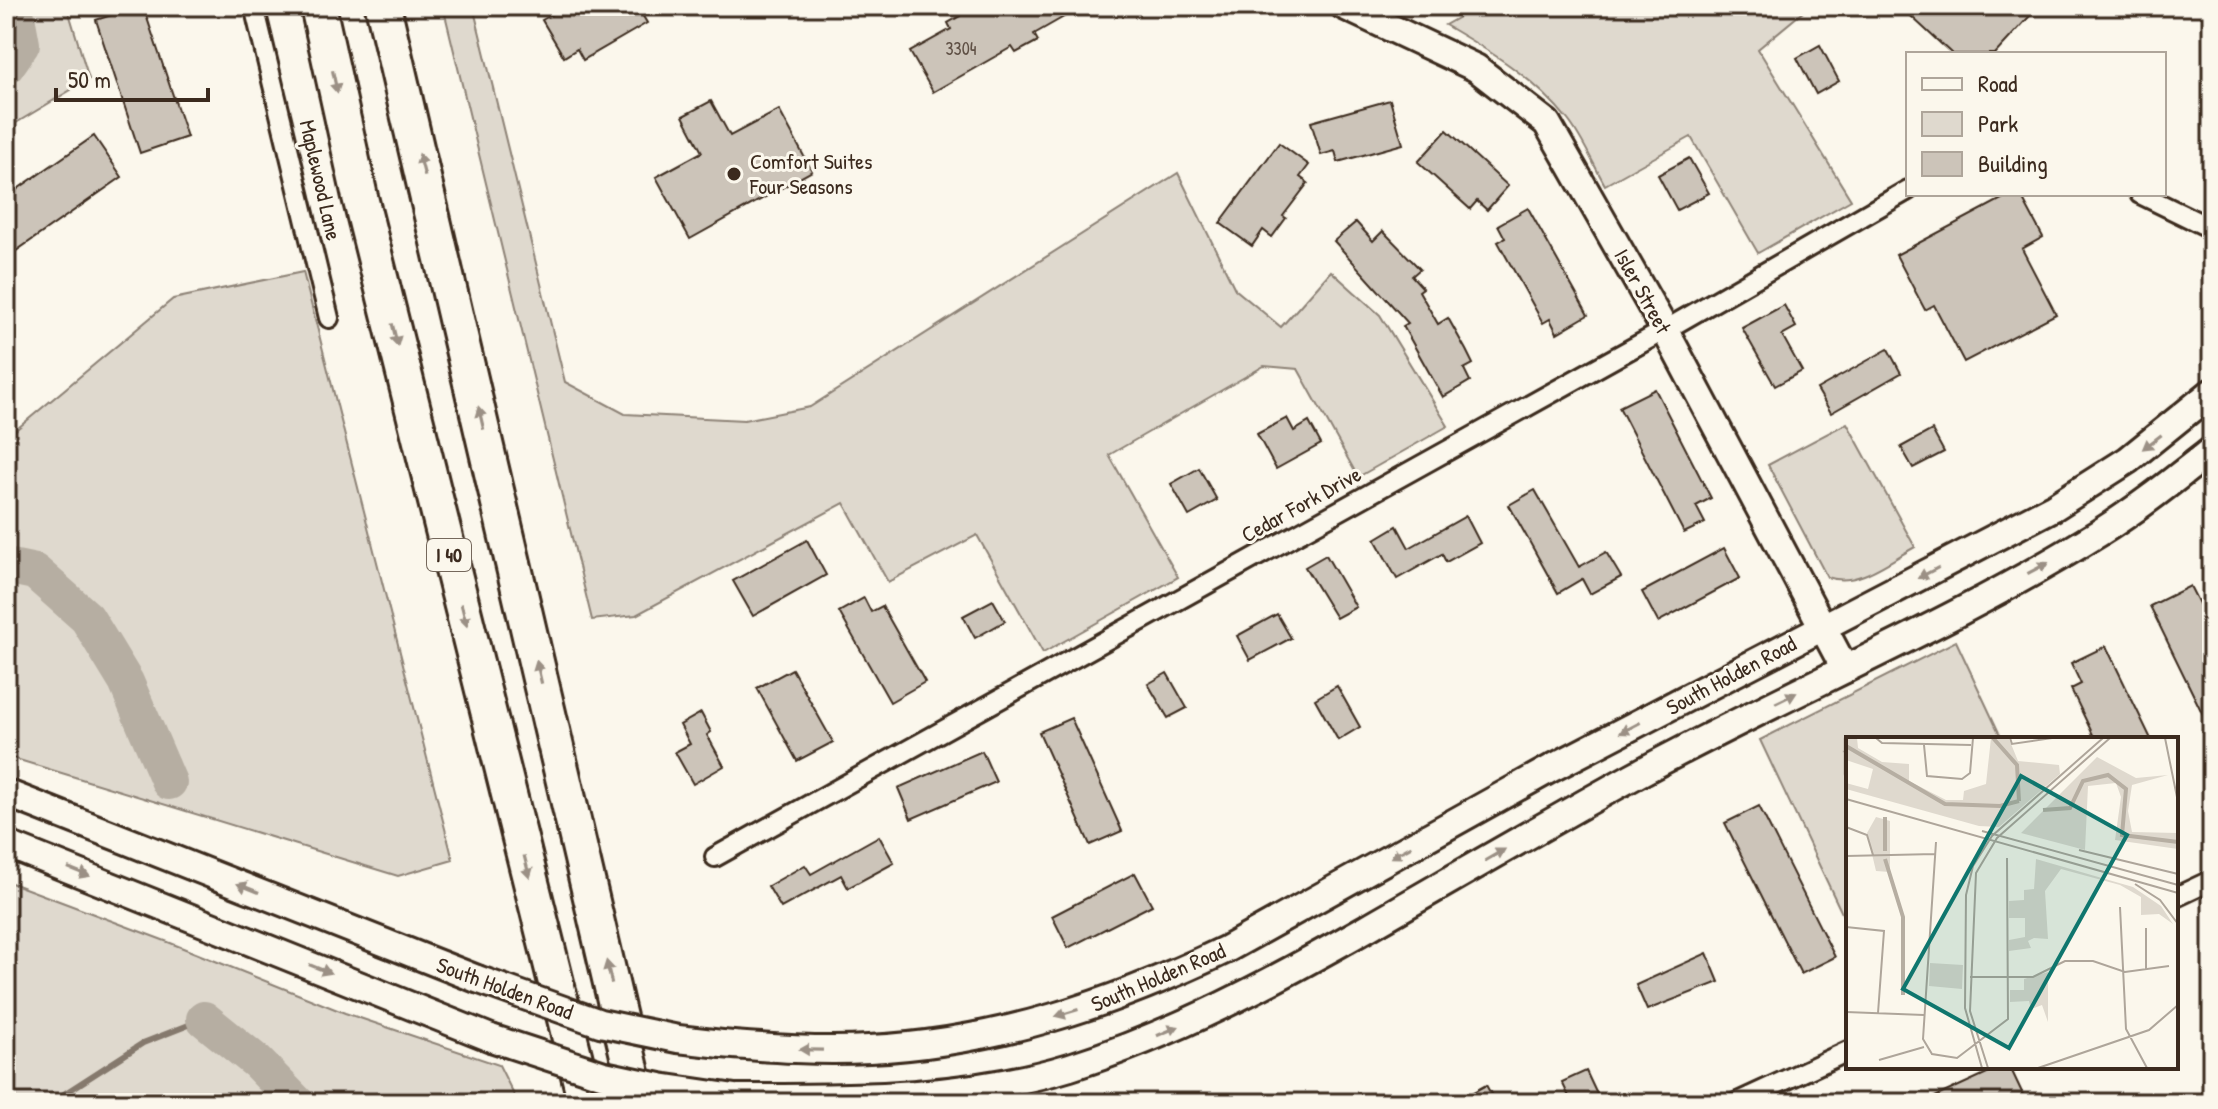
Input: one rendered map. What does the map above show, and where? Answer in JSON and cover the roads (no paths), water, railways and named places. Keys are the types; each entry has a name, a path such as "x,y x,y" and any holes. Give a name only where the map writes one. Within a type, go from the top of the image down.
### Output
{"highway":[{"name":"I 40","path":"318,6 360,197 586,1103"},
{"path":"383,6 639,1103"}],"main road":[{"name":"Isler Street","path":"1344,6 1476,68 1547,123 1665,330 1845,669"},
{"name":"South Holden Road","path":"6,793 477,979 600,1023 678,1039 807,1050 905,1047 967,1039 1021,1028 1124,995 1225,950 1552,768 2054,507 2099,480 2166,432 2212,392"},
{"name":"South Holden Road","path":"6,844 491,1038 604,1075 735,1098 931,1094 1054,1071 1132,1045 1191,1021 1290,972 1629,779 1959,611 2100,532 2212,450"}],"street":[{"name":"Maplewood Lane","path":"254,6 329,318"},
{"name":"Cedar Fork Drive","path":"715,857 1665,330 1906,191"},
{"path":"2144,196 2212,229"},
{"path":"2178,896 2212,880"},
{"path":"1736,1103 1846,1052"}],"waterway":[{"path":"6,67 22,44 15,6"},
{"path":"6,566 35,572 87,618 126,682 169,782"},
{"path":"50,1103 143,1043 204,1019"},
{"path":"204,1019 257,1062 297,1103"}],"place":[{"name":"Comfort Suites Four Seasons","path":"734,174"}]}
